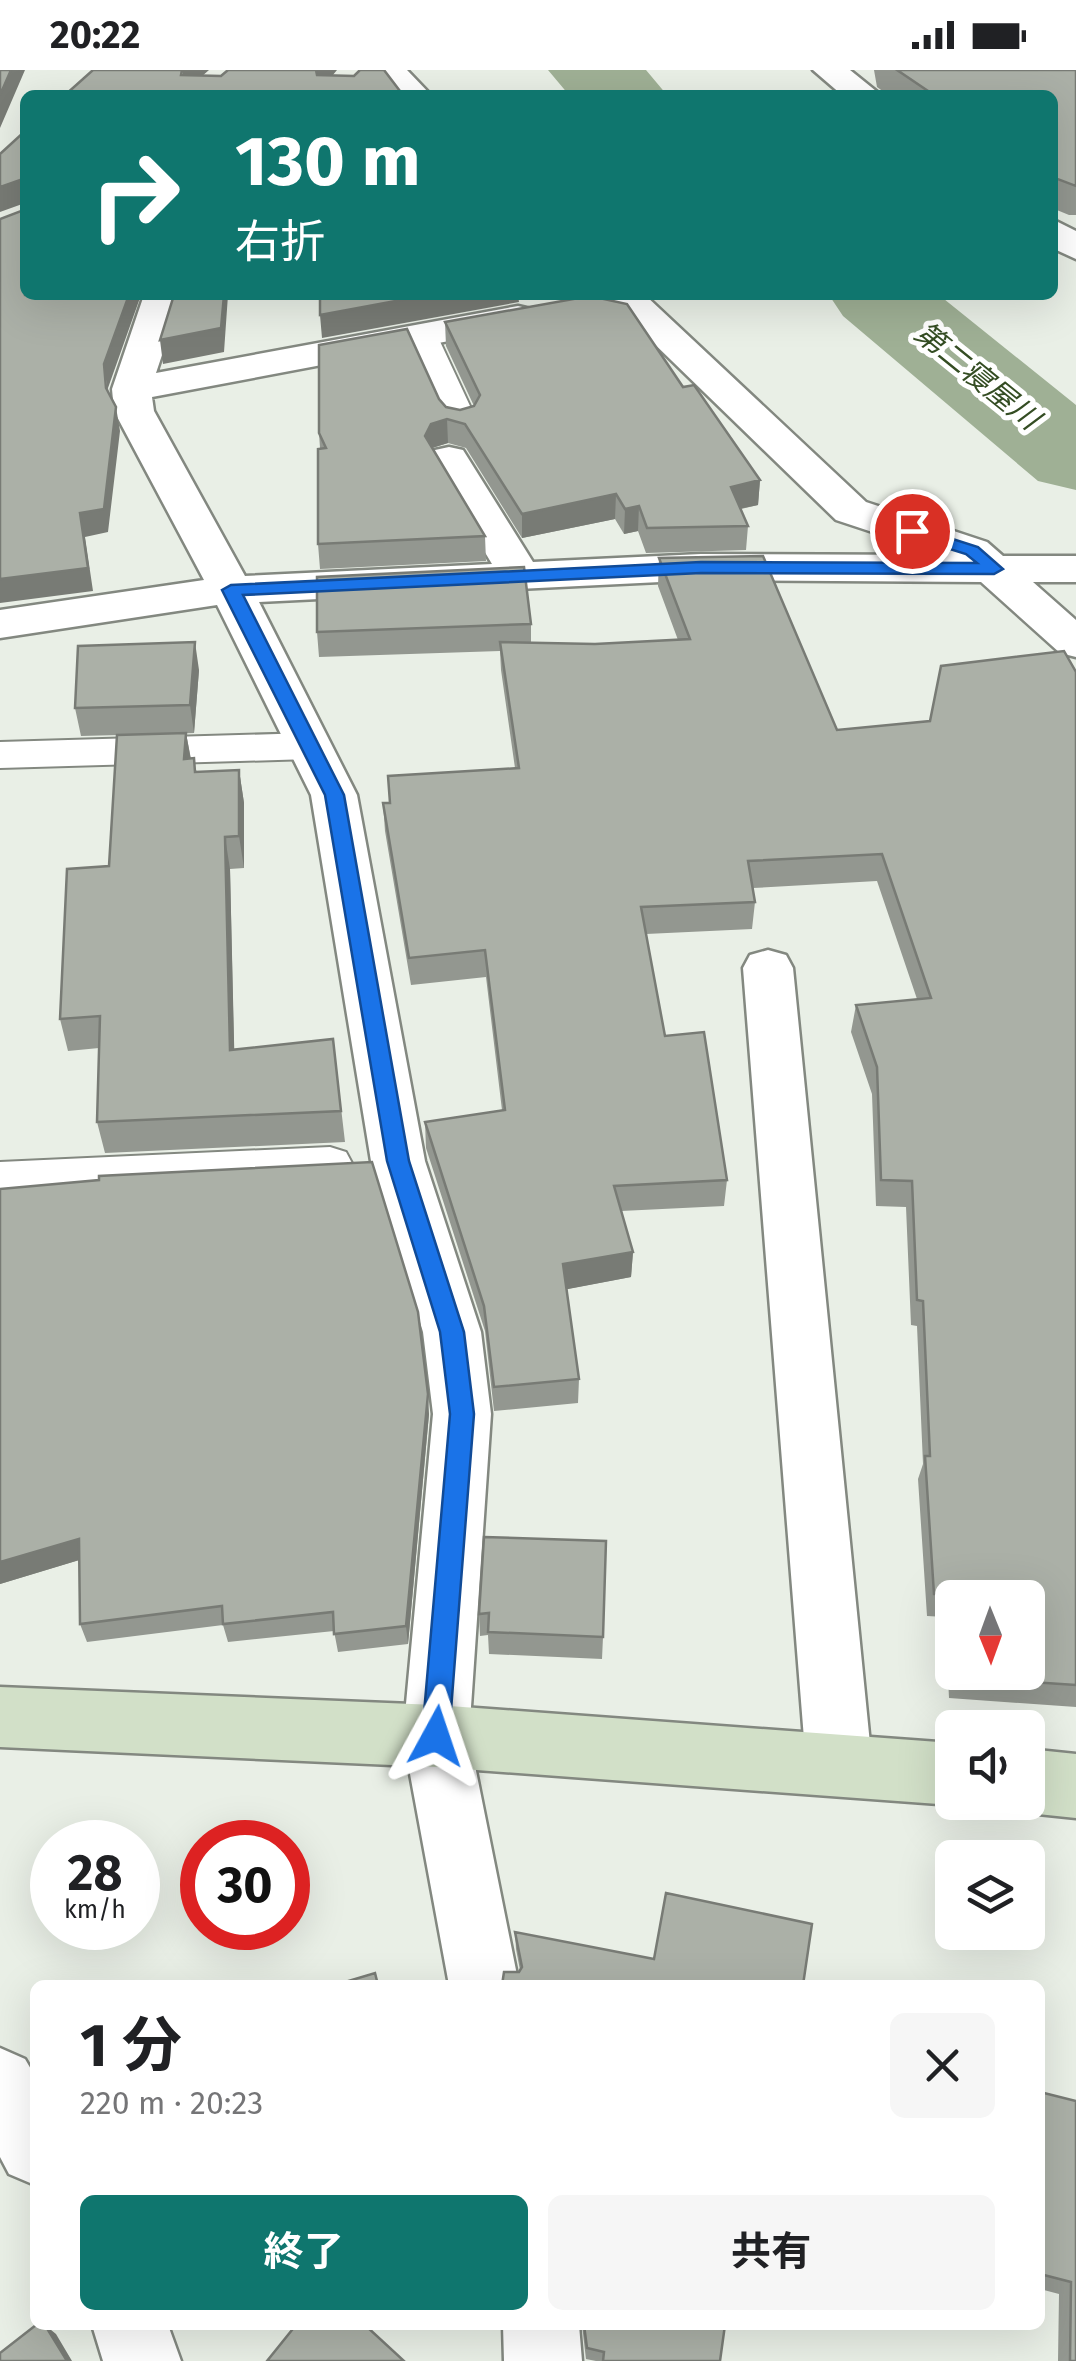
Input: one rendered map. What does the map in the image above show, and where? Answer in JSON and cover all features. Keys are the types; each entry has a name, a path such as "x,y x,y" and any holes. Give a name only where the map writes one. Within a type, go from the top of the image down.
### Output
{"street":[{"path":"388,70 409,90"},
{"path":"829,70 857,90"},
{"path":"162,300 131,389 134,411 231,590 334,795 398,1161 452,1332 462,1414 436,1736 483,1980"},
{"path":"131,389 596,302 851,511 972,550 1076,643"},
{"path":"455,440 520,576"},
{"path":"0,624 231,590 701,568 1076,569"},
{"path":"768,968 839,1764"},
{"path":"0,1717 436,1736 935,1772"},
{"path":"1045,1783 1076,1786"},
{"path":"0,2084 30,2139"},
{"path":"132,2330 142,2361"},
{"path":"541,2330 543,2361"}],"lane":[{"path":"420,335 455,440"},
{"path":"0,756 310,746"},
{"path":"0,1181 398,1161"}],"building":[{"path":"0,70 11,70 0,95"},
{"path":"93,70 182,70 181,75 221,76 228,70 316,70 317,75 354,76 360,70 384,70 399,90 71,90"},
{"path":"897,70 1076,70 1076,186 1058,179 1058,90 927,90"},
{"path":"20,136 20,180 0,187 0,154"},
{"path":"20,212 20,300 127,300 104,364 106,388 116,407 104,509 80,513 88,568 0,579 0,219"},
{"path":"172,300 224,300 221,328 160,340"},
{"path":"320,300 401,300 320,315"},
{"path":"568,300 627,304 683,387 694,385 760,480 731,487 748,526 647,528 639,506 625,509 616,494 522,514 465,424 447,419 431,424 425,436 485,536 318,544 318,449 326,448 319,433 319,345 407,329 439,399 446,407 460,410 474,406 480,395 445,322"},
{"path":"763,556 837,730 930,721 941,666 1064,651 1076,672 1076,1685 1045,1683 1045,1580 935,1580 934,1594 925,1456 930,1456 923,1301 917,1300 912,1181 881,1180 877,1067 856,1005 931,998 882,854 748,861 755,902 641,907 665,1036 704,1032 727,1180 614,1186 633,1252 563,1264 579,1379 494,1387 484,1306 425,1122 505,1110 485,950 409,958 383,803 390,803 388,776 519,768 500,642 595,644 690,639 659,558"},
{"path":"524,567 531,624 317,632 317,577"},
{"path":"195,642 190,705 75,708 78,646"},
{"path":"186,733 184,759 194,758 195,772 239,770 239,836 225,837 230,1050 333,1039 341,1111 97,1122 100,1016 60,1019 67,869 109,866 117,735"},
{"path":"372,1162 418,1312 428,1394 406,1626 334,1634 333,1612 223,1624 222,1606 80,1624 79,1539 0,1562 0,1189 99,1180 99,1176"},
{"path":"484,1537 606,1541 603,1637 488,1632 489,1613 479,1614"},
{"path":"666,1893 812,1924 804,1980 503,1980 504,1972 519,1972 522,1967 515,1932 654,1959"},
{"path":"375,1973 377,1980 352,1980"},
{"path":"1045,2093 1076,2101 1076,2361 1070,2361 1071,2282 1045,2275"},
{"path":"30,2330 48,2330 67,2361 0,2361 0,2353"},
{"path":"292,2330 370,2330 404,2361 267,2361"},
{"path":"585,2330 724,2330 720,2361 603,2361 604,2352 587,2348"}],"waterway":[{"name":"第二寝屋川","path":"591,70 617,90"},
{"name":"第二寝屋川","path":"884,300 1076,458"}],"route":[{"path":"436,1736 462,1414 452,1332 398,1161 334,795 231,590 701,568 994,569 972,550 912,531"}]}
